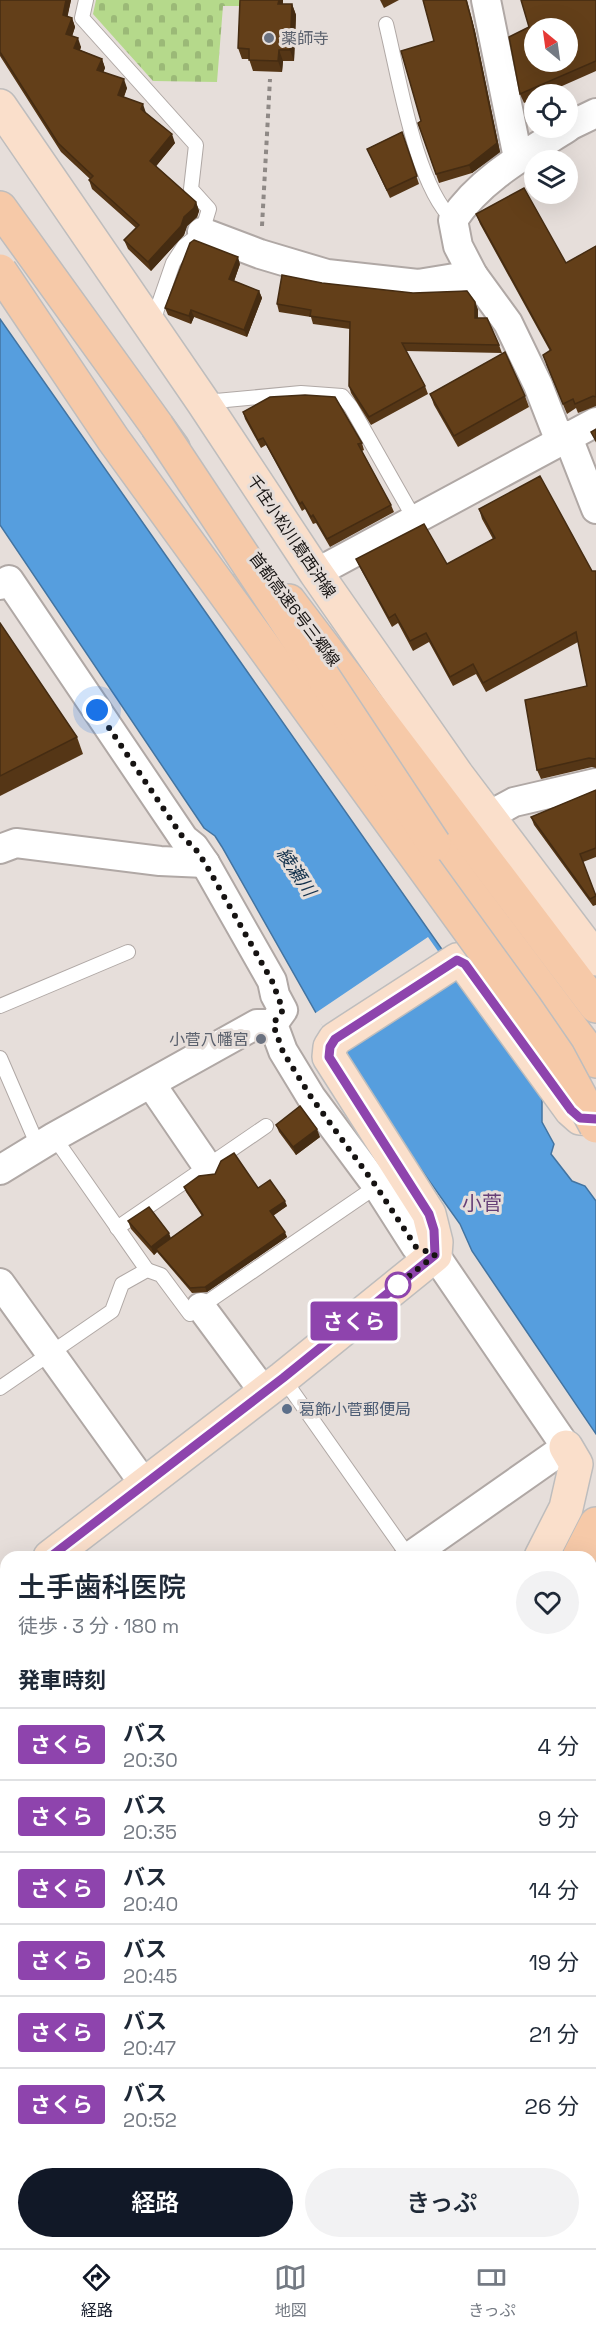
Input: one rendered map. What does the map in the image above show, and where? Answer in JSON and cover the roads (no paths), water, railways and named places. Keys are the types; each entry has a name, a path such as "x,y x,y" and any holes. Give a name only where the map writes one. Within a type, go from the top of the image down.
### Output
{"highway":[{"name":"首都高速6号三郷線","path":"0,208 157,426 596,1006"},
{"name":"首都高速6号三郷線","path":"0,269 596,1061"},
{"path":"0,269 113,439 525,1006 558,1055 596,1126"},
{"path":"157,426 573,1054 596,1097"},
{"path":"582,1551 596,1524"}],"main road":[{"name":"千住小松川葛西沖線","path":"0,106 203,402 316,573 488,816 596,958"},
{"path":"58,1551 273,1385 435,1255 435,1236 429,1214 329,1057 330,1047 335,1039 448,963 457,960 465,964 571,1110 580,1118 596,1119"},
{"path":"551,1551 566,1508 576,1464 566,1447"}],"street":[{"path":"486,0 518,158"},
{"path":"578,122 596,113"},
{"path":"550,138 518,158 466,199 453,220 458,246 473,275 508,323 596,509"},
{"path":"202,232 260,254 327,274 418,284 473,275"},
{"path":"316,573 563,437 596,422"},
{"path":"0,585 9,580 184,839 194,847 205,863 272,981 283,1010 273,1024"},
{"path":"488,816 514,802 596,783"},
{"path":"0,849 16,843 160,861 205,863"},
{"path":"0,1170 257,1024 273,1024"},
{"path":"273,1024 283,1052 311,1097 376,1186 416,1247 435,1255 566,1447 418,1551"},
{"path":"152,1084 207,1166"},
{"path":"0,1283 145,1485"},
{"path":"201,1307 273,1385"}],"lane":[{"path":"86,0 82,18 196,145 191,189 209,209 202,232 184,246 173,263 151,326"},
{"path":"386,24 415,142 441,208 453,220"},
{"path":"203,402 301,393 342,396 351,407 414,518"},
{"path":"0,1006 128,952"},
{"path":"0,1058 46,1142 117,1228 147,1270 161,1275 190,1314 376,1186"},
{"path":"117,1228 266,1126"},
{"path":"0,1388 112,1311 122,1284 147,1270"},
{"path":"273,1385 404,1551"}],"water":[{"name":"綾瀬川","path":"0,319 542,1092 542,1122 554,1144 551,1154 572,1181 585,1186 596,1201 596,1434 472,1251 460,1224 341,1057 215,836 204,828 0,525"}],"place":[{"name":"薬師寺","path":"269,38"},
{"name":"小菅八幡宮","path":"261,1039"},
{"name":"葛飾小菅郵便局","path":"287,1409"}],"district":[{"name":"小菅","path":"482,1203"}]}
